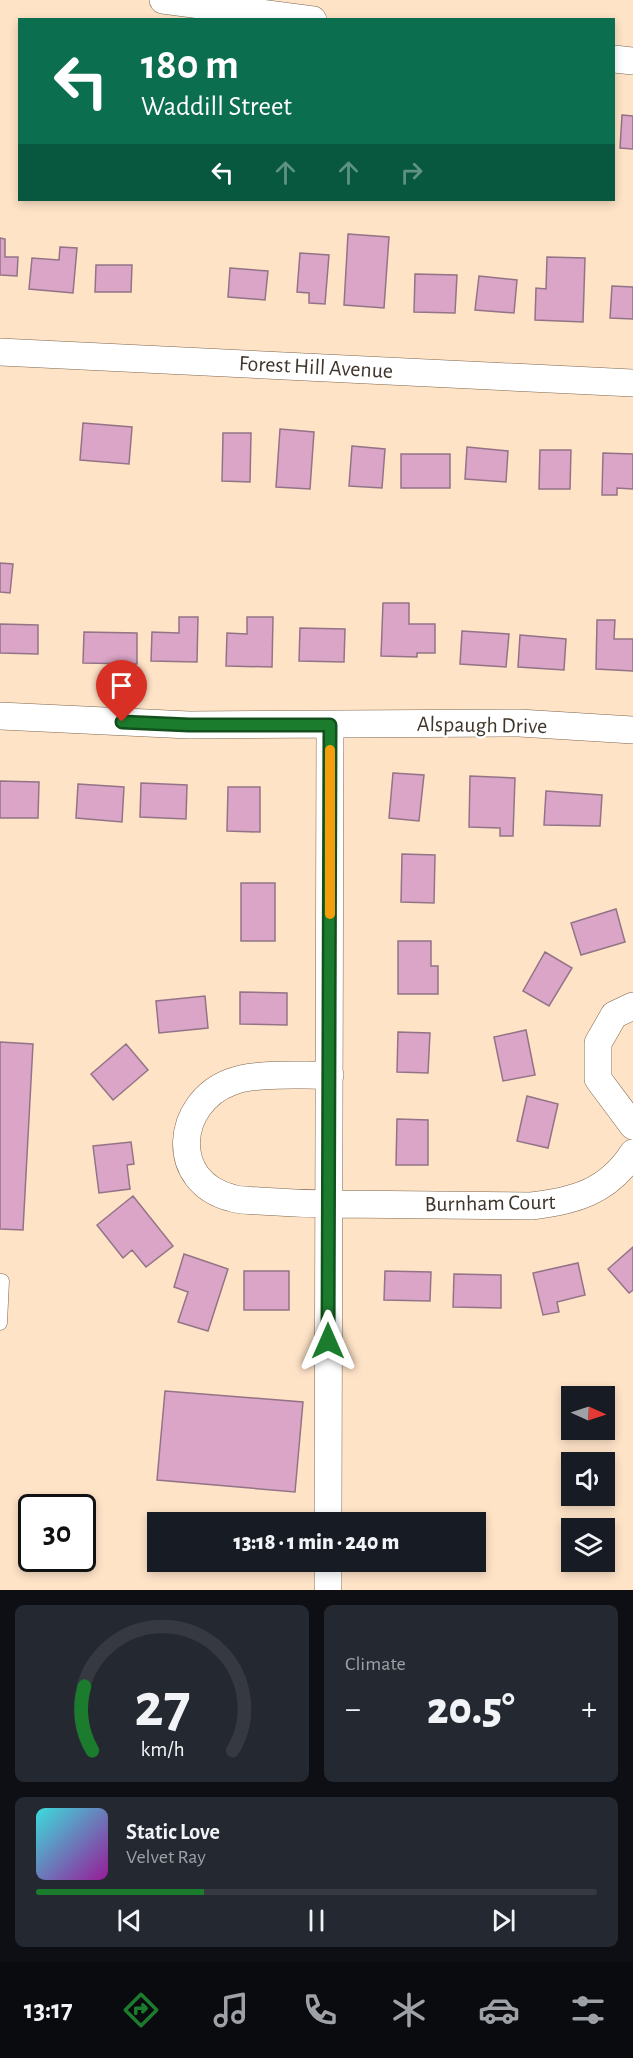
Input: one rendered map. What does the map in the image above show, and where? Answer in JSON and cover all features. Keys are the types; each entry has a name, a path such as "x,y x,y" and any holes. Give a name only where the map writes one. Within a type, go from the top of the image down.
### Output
{"street":[{"path":"163,0 298,18"},
{"path":"615,59 633,61"},
{"name":"Forest Hill Avenue","path":"0,352 633,382"},
{"name":"Alspaugh Drive","path":"0,716 189,725 519,723 633,730"},
{"path":"328,1512 330,725"},
{"path":"633,1006 614,1016 598,1043 598,1079 633,1126"},
{"path":"328,1204 232,1199 213,1191 196,1177 191,1168 187,1147 189,1126 205,1098 232,1081 264,1076 330,1076"},
{"name":"Burnham Court","path":"328,1204 531,1206 562,1202 583,1196 602,1186 618,1172 633,1153"},
{"path":"328,1572 328,1590"}],"lane":[{"path":"0,1281 2,1281 0,1323"}],"building":[{"path":"622,115 633,116 633,149 620,148"},
{"path":"348,234 389,237 384,308 344,305"},
{"path":"0,238 5,239 5,257 18,257 17,276 0,275"},
{"path":"60,247 77,248 73,293 29,289 32,258 59,260"},
{"path":"300,253 329,255 325,304 309,303 309,293 297,292"},
{"path":"547,257 585,258 583,322 535,320 536,288 546,289"},
{"path":"96,265 132,265 131,292 95,292"},
{"path":"230,268 268,271 265,300 228,297"},
{"path":"415,274 457,275 455,313 414,312"},
{"path":"479,276 517,280 514,313 475,310"},
{"path":"612,286 633,287 633,319 610,318"},
{"path":"83,423 132,427 129,464 80,460"},
{"path":"280,429 314,432 310,489 276,487"},
{"path":"223,433 251,433 250,482 222,481"},
{"path":"352,446 385,449 382,488 349,486"},
{"path":"467,447 508,451 506,482 465,479"},
{"path":"540,450 571,450 570,489 539,489"},
{"path":"603,453 633,454 633,489 617,488 617,495 602,495"},
{"path":"401,454 450,454 450,488 401,488"},
{"path":"0,563 13,564 10,593 0,592"},
{"path":"383,603 409,603 409,624 435,624 435,653 417,653 417,657 381,656"},
{"path":"179,617 198,617 197,662 151,661 152,632 179,633"},
{"path":"247,617 273,617 272,667 226,666 227,633 247,634"},
{"path":"597,620 615,620 614,639 633,639 633,671 596,669"},
{"path":"0,624 38,625 38,654 0,653"},
{"path":"300,628 345,629 344,662 299,661"},
{"path":"462,631 509,634 506,667 460,664"},
{"path":"84,632 137,633 137,664 83,663"},
{"path":"520,635 566,639 564,670 518,667"},
{"path":"393,773 424,775 419,821 389,818"},
{"path":"470,776 515,778 513,836 500,836 500,828 469,827"},
{"path":"0,781 39,782 38,818 0,818"},
{"path":"141,783 187,785 186,819 140,817"},
{"path":"78,784 124,787 122,822 76,818"},
{"path":"228,787 260,787 260,832 227,831"},
{"path":"546,791 602,795 600,826 544,825"},
{"path":"402,854 435,855 434,903 401,902"},
{"path":"241,883 275,883 275,941 241,941"},
{"path":"616,909 625,942 581,955 571,923"},
{"path":"398,941 431,941 431,966 438,966 438,994 398,994"},
{"path":"545,952 572,968 549,1006 523,991"},
{"path":"240,992 287,993 287,1025 240,1024"},
{"path":"205,996 208,1028 159,1033 156,1001"},
{"path":"526,1030 535,1075 503,1081 494,1037"},
{"path":"398,1032 430,1033 428,1073 397,1072"},
{"path":"0,1042 33,1044 23,1230 0,1229"},
{"path":"126,1044 148,1070 113,1100 91,1074"},
{"path":"527,1096 558,1104 548,1148 517,1141"},
{"path":"397,1119 428,1120 428,1165 396,1165"},
{"path":"131,1142 134,1164 127,1165 130,1189 99,1193 93,1146"},
{"path":"133,1196 173,1246 146,1267 132,1250 123,1258 97,1225"},
{"path":"633,1247 633,1290 629,1293 608,1269"},
{"path":"184,1254 228,1269 208,1331 178,1322 188,1292 174,1287"},
{"path":"578,1263 585,1295 557,1302 559,1312 543,1315 533,1273"},
{"path":"244,1271 289,1271 289,1310 244,1310"},
{"path":"385,1271 431,1272 430,1301 384,1300"},
{"path":"454,1274 501,1275 501,1308 453,1307"},
{"path":"165,1391 303,1402 295,1492 157,1480"}],"slow traffic":[{"path":"330,750 330,914"}],"route":[{"path":"122,722 189,725 330,725 328,1341"}]}
